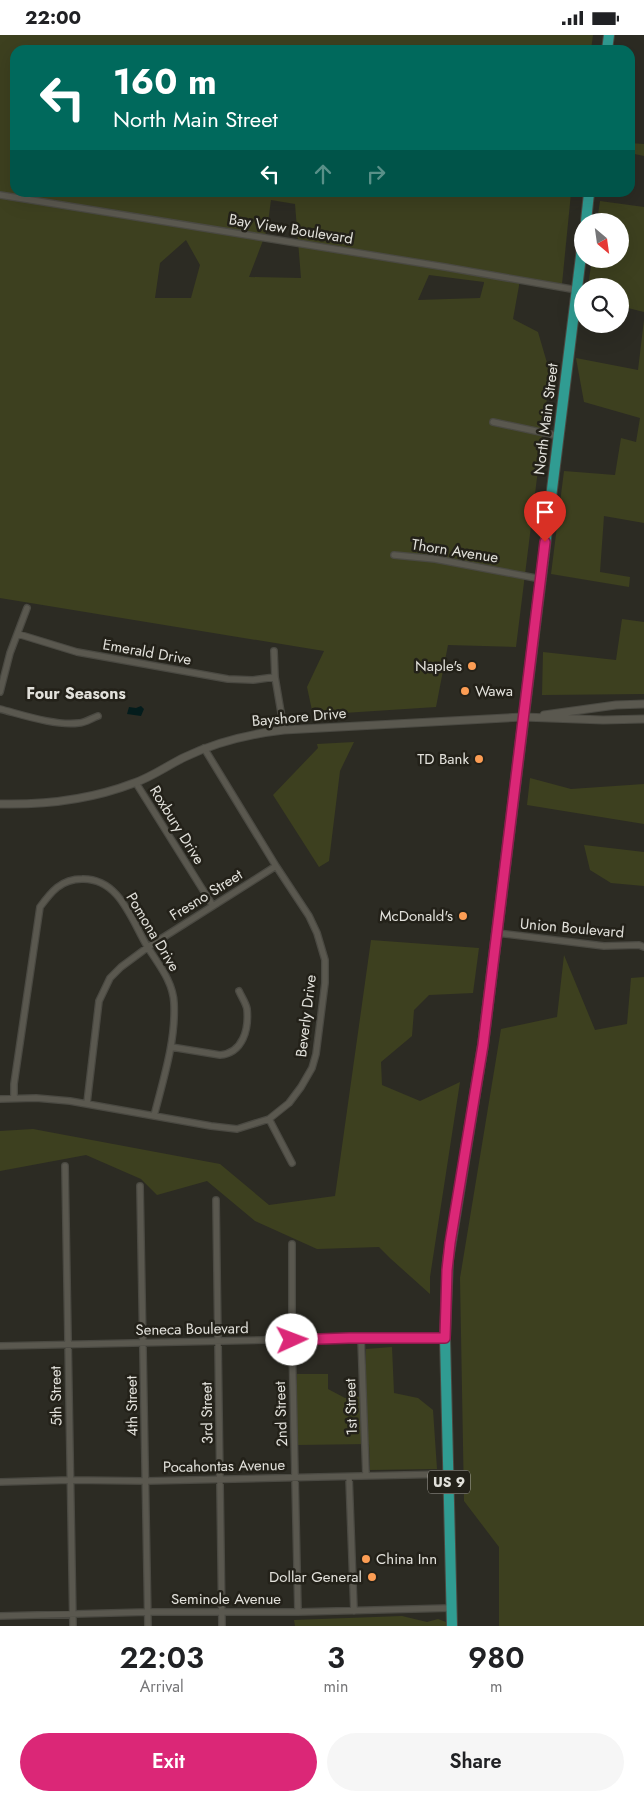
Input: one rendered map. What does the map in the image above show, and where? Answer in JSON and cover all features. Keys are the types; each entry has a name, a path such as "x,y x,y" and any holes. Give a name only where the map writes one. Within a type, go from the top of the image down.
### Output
{"highway":[{"path":"587,213 589,197"},
{"name":"North Main Street","path":"445,1338 447,1270 450,1243 483,1045 574,314"},
{"name":"US 9","path":"445,1338 452,1626"}],"street":[{"name":"Bay View Boulevard","path":"12,197 574,289"},
{"path":"493,422 559,436"},
{"name":"Thorn Avenue","path":"394,555 435,559 541,579"},
{"path":"0,692 10,653 28,608"},
{"name":"Emerald Drive","path":"18,634 77,652 228,679 253,680 275,677"},
{"path":"274,651 275,677 284,730"},
{"path":"523,717 616,705 644,704"},
{"path":"0,709 28,717 65,723 80,723 98,716"},
{"path":"523,717 603,720 644,719"},
{"name":"Bayshore Drive","path":"0,804 25,805 63,802 101,795 136,783 204,749 239,737 284,730 523,717"},
{"name":"Beverly Drive","path":"0,1099 52,1099 87,1103 212,1127 237,1129 268,1119 289,1103 301,1087 312,1068 316,1054 325,983 325,960 317,933 309,916 204,749"},
{"name":"Roxbury Drive","path":"136,783 213,906"},
{"name":"Fresno Street","path":"87,1103 99,1001 104,989 121,967 148,947 276,866"},
{"name":"Pomona Drive","path":"14,1098 40,907 59,885 70,879 93,878 111,888 122,901 162,968 173,995 175,1004 171,1047 154,1116"},
{"name":"Union Boulevard","path":"497,933 604,946 639,945 644,947"},
{"path":"171,1047 220,1055 234,1051 243,1041 246,1024 247,1008 239,991"},
{"path":"268,1119 292,1163"},
{"name":"5th Street","path":"65,1166 73,1626"},
{"name":"4th Street","path":"140,1186 148,1626"},
{"name":"3rd Street","path":"216,1200 222,1626"},
{"name":"2nd Street","path":"292,1244 292,1340 298,1612"},
{"name":"Seneca Boulevard","path":"0,1346 361,1338 445,1338"},
{"name":"1st Street","path":"361,1338 366,1475"},
{"name":"Pocahontas Avenue","path":"0,1482 70,1480 146,1481 448,1474"},
{"path":"349,1477 354,1611"},
{"name":"Seminole Avenue","path":"0,1616 451,1608"}],"green space":[{"path":"0,35 593,35 592,45 10,45 10,197 571,197 562,284 520,280 513,319 538,332 550,373 516,647 448,645 436,707 313,715 307,687 324,651 0,598","holes":["271,200 295,204 301,278 249,277 267,230","186,240 200,265 191,298 155,298 160,263","429,275 484,282 480,298 418,300"]},
{"path":"635,143 644,144 644,156 635,154"},
{"path":"600,201 644,207 644,312 629,308 629,278 589,278 591,268 629,268 629,213 598,213"},
{"path":"644,320 644,523 604,516 600,572 630,577 629,587 551,574 564,471 615,475 621,438 636,442 640,418 584,402 576,358 638,370"},
{"path":"622,619 644,622 644,694 542,695 543,652 616,660"},
{"path":"354,742 340,771 329,861 319,867 273,795 318,748 317,744"},
{"path":"530,778 571,789 644,784 644,824 527,805"},
{"path":"584,845 644,852 644,886 611,883 590,870"},
{"path":"371,940 479,948 473,993 429,995 414,1010 412,1036 381,1062 382,1085 420,1101 460,1082 430,1277 430,1294 379,1247 317,1249 255,1221 207,1181 157,1195 141,1179 86,1155 0,1171 0,1131 33,1129 220,1164 269,1205 335,1196"},
{"path":"564,955 595,1030 627,1024 631,978 644,977 644,1626 499,1626 499,1547 464,1501 460,1278 501,1029 557,1017"},
{"path":"392,1347 394,1393 418,1398 433,1410 437,1469 370,1470 369,1444 296,1445 297,1374 328,1374 328,1389 345,1398 366,1396 366,1349"},
{"path":"402,1616 427,1622 438,1619 446,1622 446,1626 295,1626 294,1620"}],"water":[{"path":"141,706 144,709 141,716 127,714 129,707 136,708"}],"place":[{"name":"Naple's","path":"472,666"},
{"name":"Wawa","path":"465,691"},
{"name":"TD Bank","path":"479,759"},
{"name":"McDonald's","path":"463,916"},
{"name":"China Inn","path":"366,1559"},
{"name":"Dollar General","path":"372,1577"}],"district":[{"name":"Four Seasons","path":"76,693"}],"route":[{"path":"292,1340 445,1338 445,1305 450,1243 483,1045 545,542"}]}
